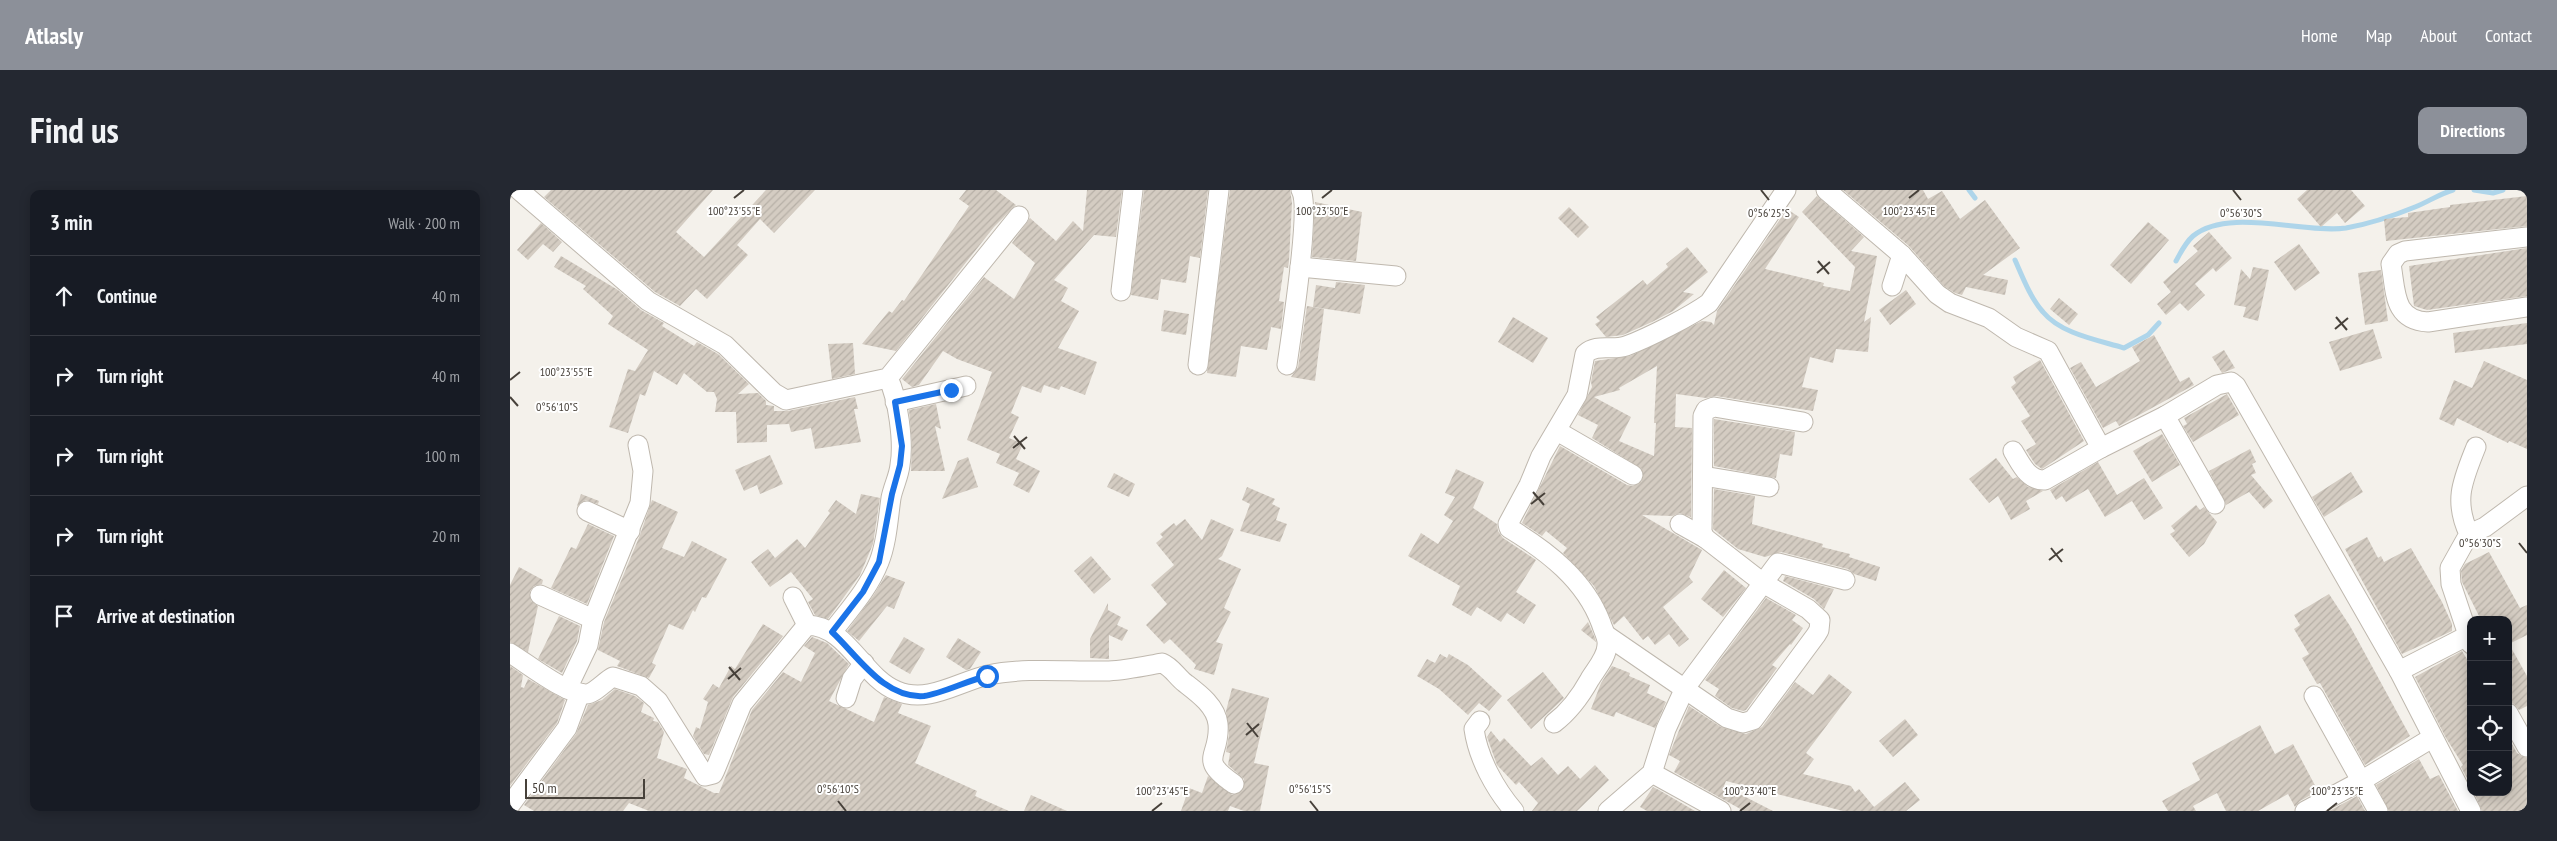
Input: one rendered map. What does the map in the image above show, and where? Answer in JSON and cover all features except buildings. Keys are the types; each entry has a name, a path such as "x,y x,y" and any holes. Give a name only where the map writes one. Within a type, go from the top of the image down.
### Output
{"street":[{"path":"519,190 648,301 724,345 774,393 786,400 888,378 1019,216"},
{"path":"1121,291 1133,190"},
{"path":"1198,365 1219,190"},
{"path":"1287,365 1300,267 1305,201 1302,190"},
{"path":"1554,723 1575,704 1605,654 1606,636 1596,609 1584,591 1540,547 1508,526 1541,456 1577,395 1585,354 1594,348 1624,347 1697,312 1710,303 1786,190"},
{"path":"1826,190 1902,255 1924,282 1950,304 1990,318 2016,338 2042,346 2048,351 2102,448"},
{"path":"2527,237 2405,251 2398,254 2391,264 2399,308 2409,318 2418,322 2527,307"},
{"path":"1892,286 1902,255"},
{"path":"1300,267 1396,276"},
{"path":"832,632 863,592 879,562 892,494 900,465 902,446 892,386 888,378"},
{"path":"2013,451 2028,474 2038,480 2045,480 2164,416 2216,385 2231,382 2236,386 2398,671 2471,811"},
{"path":"895,402 966,386"},
{"path":"1704,538 1702,532 1703,416 1710,408 1803,422"},
{"path":"2164,416 2215,504"},
{"path":"1557,431 1634,475"},
{"path":"518,811 510,805 567,728 574,691 588,645 593,619 640,503 643,471 638,446"},
{"path":"2469,534 2460,511 2459,499 2476,447"},
{"path":"1702,476 1769,486"},
{"path":"2467,634 2451,584 2450,568 2469,534 2485,527 2527,496"},
{"path":"587,511 630,531"},
{"path":"1606,636 1738,723 1747,723 1757,715 1816,635 1819,630 1820,620 1808,609 1763,583 1704,538 1680,524"},
{"path":"1608,811 1652,773 1666,729 1685,688 1780,562 1845,580"},
{"path":"540,595 593,619"},
{"path":"793,597 807,625 832,632 882,682 897,691 926,696 966,681 1004,672 1112,671 1162,663 1168,666 1184,683 1198,693 1210,707 1218,724 1213,751 1214,767 1218,773 1234,784"},
{"path":"510,653 574,691 590,693 612,678 640,686 648,691 658,701 705,776 715,770 742,704 807,625"},
{"path":"2398,671 2467,641"},
{"path":"846,698 852,679 864,663"},
{"path":"2314,696 2378,811"},
{"path":"2512,719 2527,747"},
{"path":"1480,722 1474,729 1476,746 1491,776 1514,811"},
{"path":"2305,811 2361,781 2432,738"},
{"path":"1652,773 1721,811"}],"waterway":[{"path":"1969,190 1975,198"},
{"path":"2176,261 2183,248 2193,236 2208,228 2226,223 2246,222 2309,228 2346,228 2398,214 2453,190"},
{"path":"2474,190 2493,193 2503,190"},
{"path":"2015,260 2038,306 2051,320 2070,331 2124,348 2148,335 2159,323"}],"route":[{"path":"951,390 895,402 902,446 900,465 892,494 879,562 863,592 832,632 882,682 897,691 926,696 966,681 987,676"}]}
